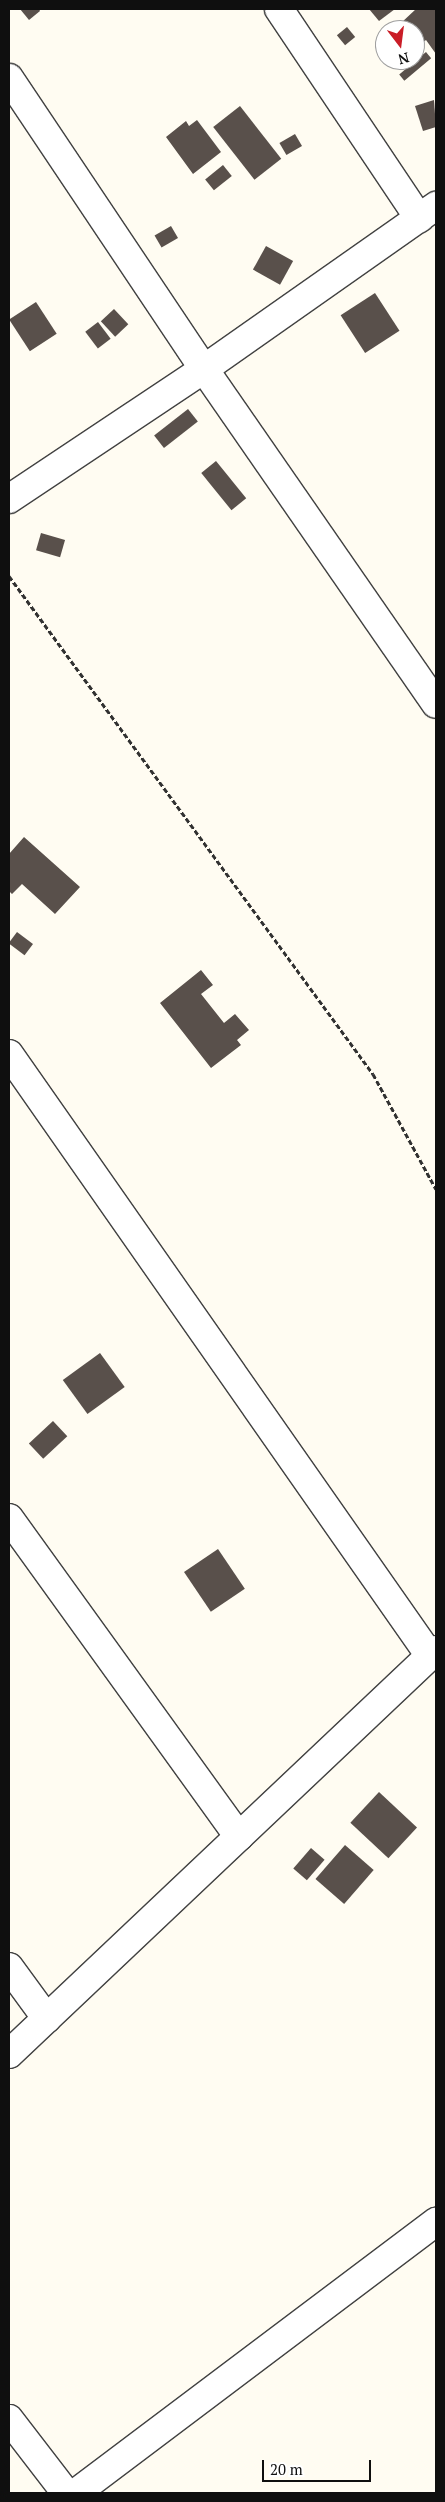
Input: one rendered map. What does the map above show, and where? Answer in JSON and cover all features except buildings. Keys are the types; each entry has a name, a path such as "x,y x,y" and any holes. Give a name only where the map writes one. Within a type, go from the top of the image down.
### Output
{"street":[{"path":"9,499 204,369 428,212 279,9"},
{"path":"9,78 204,369 436,704"},
{"path":"9,1054 433,1653 9,2054"},
{"path":"9,1518 239,1837"},
{"path":"9,1967 47,2019"},
{"path":"76,2493 436,2222"},
{"path":"9,2419 66,2493"}],"path":[{"path":"9,576 373,1074 436,1189"}]}
